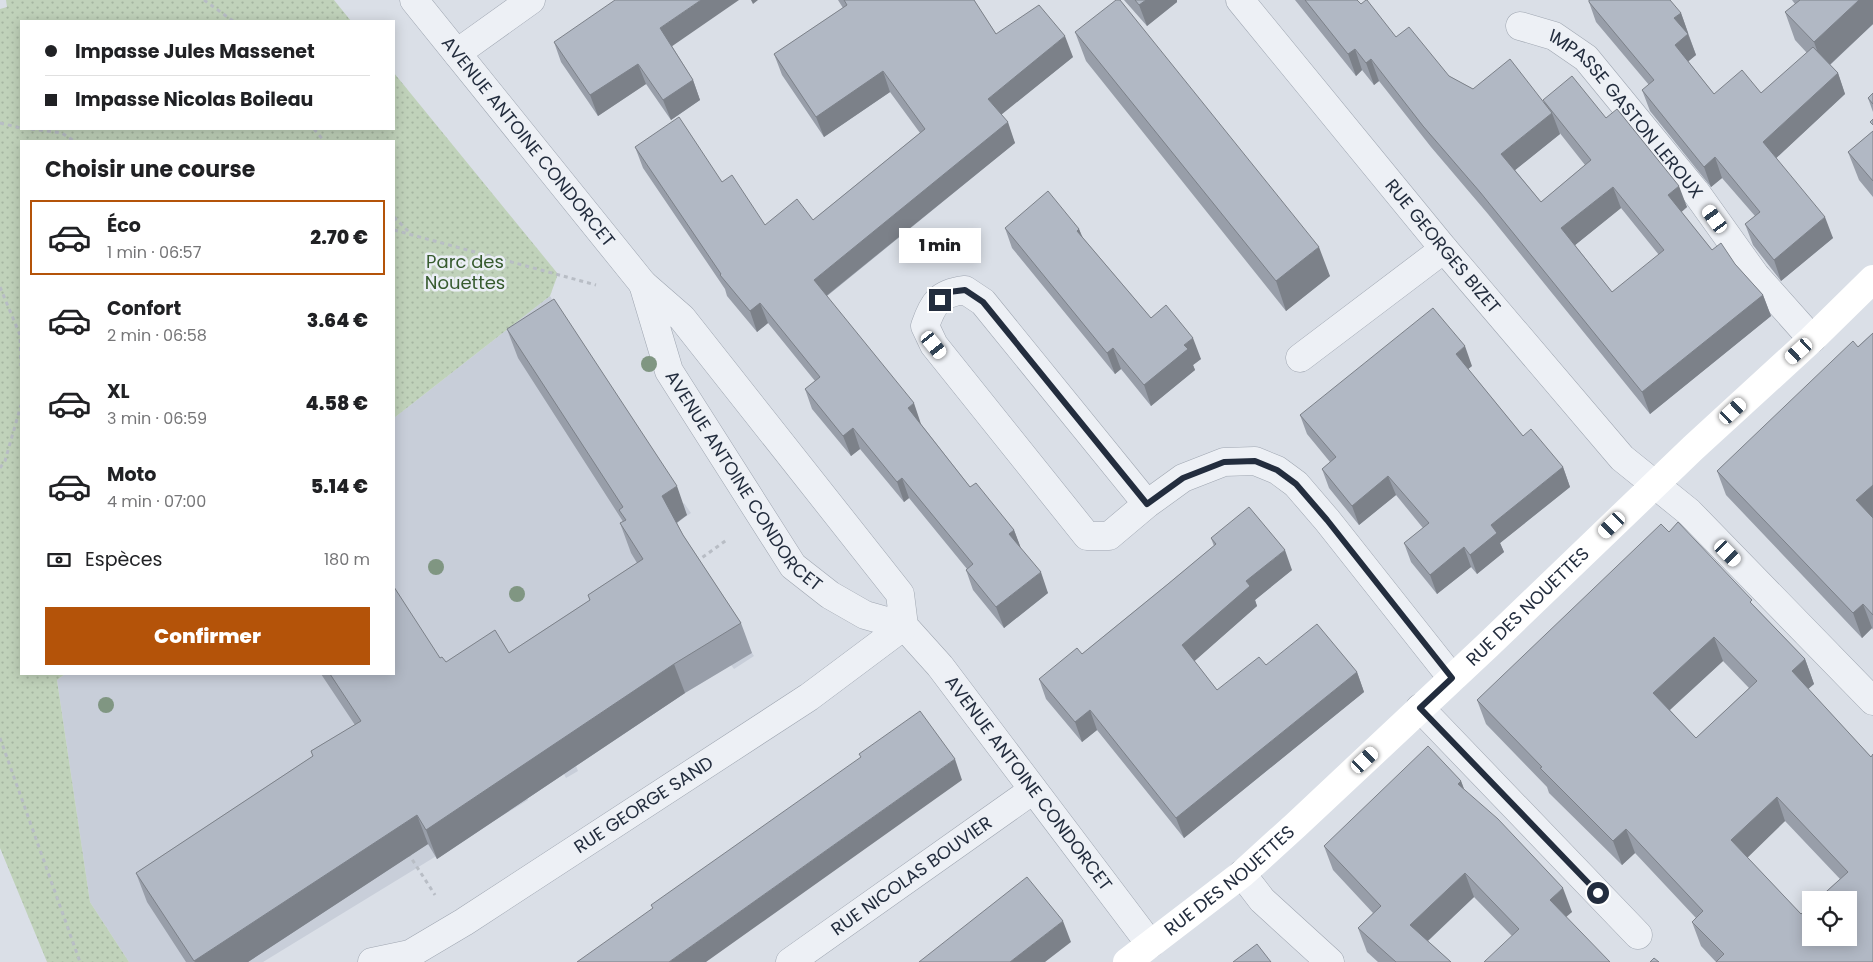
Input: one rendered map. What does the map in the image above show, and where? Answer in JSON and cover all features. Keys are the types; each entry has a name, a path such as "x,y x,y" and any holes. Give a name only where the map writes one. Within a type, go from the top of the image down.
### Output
{"street":[{"name":"AVENUE ANTOINE CONDORCET","path":"414,0 642,284 682,318 900,594 904,626"},
{"path":"457,54 532,0"},
{"name":"RUE GEORGES BIZET","path":"1240,0 1444,249 1622,458 1688,512 1873,701"},
{"name":"IMPASSE GASTON LEROUX","path":"1520,26 1554,36 1586,58 1695,191 1755,274 1812,339"},
{"path":"1300,358 1444,249"},
{"name":"RUE DES NOUETTES","path":"1127,962 1242,874 1452,678 1654,485 1812,339 1873,279"},
{"name":"AVENUE ANTOINE CONDORCET","path":"642,284 669,371 793,566 830,595 865,615 904,626 940,666 1150,944"},
{"path":"1147,504 983,302 965,290 949,292 931,308 925,326 934,345 1087,536 1109,536 1147,504 1183,478 1224,462 1255,461 1277,470 1296,484 1327,520 1452,678"},
{"name":"RUE GEORGE SAND","path":"372,962 410,954 464,922 809,697 904,626"},
{"path":"1420,708 1638,935"},
{"name":"RUE NICOLAS BOUVIER","path":"790,962 1033,790"},
{"path":"1242,874 1262,900 1330,962"}],"path":[{"path":"204,0 232,20"},
{"path":"0,123 20,128"},
{"path":"39,130 62,133 72,140"},
{"path":"62,133 66,130"},
{"path":"315,130 323,140"},
{"path":"395,218 411,235"},
{"path":"395,230 602,286"},
{"path":"0,286 20,335"},
{"path":"0,468 5,461 20,408"},
{"path":"694,564 728,539"},
{"path":"0,738 80,962"},
{"path":"406,849 435,895"}],"shaded area":[{"path":"550,296 681,505 684,503 691,513 673,525 694,564 754,656 734,669 731,665 685,693 576,766 578,771 566,778 563,772 525,796 528,800 263,962 129,962 90,902 57,680 64,675 395,675 395,417"}],"green space":[{"name":"Parc des Nouettes","path":"6,0 334,0 350,20 20,20 20,130 395,130 395,74 558,274 550,296 395,417 395,140 20,140 20,675 64,675 57,680 90,902 129,962 47,962 0,848 0,9 7,7"}],"building":[{"path":"615,0 701,0 660,28 693,80 663,100 638,64 590,95 554,42"},
{"path":"844,0 974,0 996,34 1039,5 1065,36 988,99 1008,122 814,280 914,403 908,408 970,487 976,483 1014,530 1009,534 1041,572 996,607 966,570 973,564 902,478 897,482 853,428 843,436 805,389 820,377 760,303 750,311 720,275 635,147 679,117 722,182 732,175 765,225 797,199 813,220 925,129 883,71 816,117 774,54 847,5"},
{"path":"1116,0 1120,0 1319,247 1276,281 1075,32"},
{"path":"1135,0 1146,0 1139,5"},
{"path":"1305,0 1357,0 1361,4 1367,0 1396,37 1409,27 1449,76 1473,89 1510,59 1552,113 1501,154 1541,202 1591,160 1543,100 1572,76 1606,118 1617,109 1679,186 1668,195 1712,250 1721,243 1735,264 1763,295 1642,392 1480,192 1423,126 1371,59 1366,63 1355,49 1348,54","holes":["1613,187 1664,250 1612,292 1561,228"]},
{"path":"1589,0 1670,0 1681,13 1674,18 1688,34 1675,45 1714,94 1742,70 1761,93 1813,47 1838,73 1763,142 1825,217 1774,260 1745,224 1760,212 1715,157 1704,167 1642,90 1654,80"},
{"path":"1800,0 1859,0 1814,42 1785,12"},
{"path":"1873,93 1873,104 1868,98"},
{"path":"1873,131 1873,181 1848,152"},
{"path":"1048,191 1079,229 1077,231 1151,318 1166,305 1193,338 1184,345 1188,349 1144,385 1113,348 1107,353 1005,228"},
{"path":"554,299 677,486 662,496 683,535 741,623 674,664 426,830 417,815 194,961 136,873 313,756 311,751 361,721 331,675 395,675 395,589 440,658 442,657 446,662 495,630 509,653 590,600 588,595 643,559 620,523 626,520 619,510 623,507 507,329"},
{"path":"1433,308 1465,346 1456,354 1523,436 1531,429 1563,467 1491,525 1497,533 1470,555 1464,547 1430,575 1404,543 1429,523 1388,476 1352,506 1322,469 1336,457 1300,415"},
{"path":"1873,333 1873,485 1856,500 1873,518 1873,615 1863,604 1853,613 1717,471 1853,341 1858,347"},
{"path":"1249,507 1285,550 1246,581 1250,586 1182,645 1217,690 1259,657 1266,665 1317,624 1357,672 1176,818 1090,710 1075,722 1039,679 1077,648 1082,654 1168,584 1216,544 1211,538"},
{"path":"1678,522 1752,600 1750,602 1805,659 1792,671 1871,757 1873,754 1873,962 1716,962 1724,954 1692,922 1703,911 1626,829 1613,841 1540,768 1542,767 1477,700 1661,524 1669,532","holes":["1714,637 1757,681 1696,738 1653,693","1777,797 1848,872 1827,891 1857,891 1857,946 1802,946 1802,913 1731,840"]},
{"path":"920,711 955,759 669,962 577,962 653,908 651,905 861,757 859,754"},
{"path":"1428,746 1461,781 1458,784 1498,819 1563,888 1550,900 1610,962 1484,962 1519,929 1465,873 1410,925 1451,962 1396,962 1358,928 1381,906 1324,846"},
{"path":"1027,877 1063,921 1010,962 919,962"},
{"path":"1257,944 1271,962 1233,962"},
{"path":"1654,958 1659,962 1650,962"}],"route":[{"path":"940,300 949,292 965,290 983,302 1147,504 1183,478 1224,462 1255,461 1277,470 1296,484 1327,520 1452,678 1420,708 1598,893"}]}
